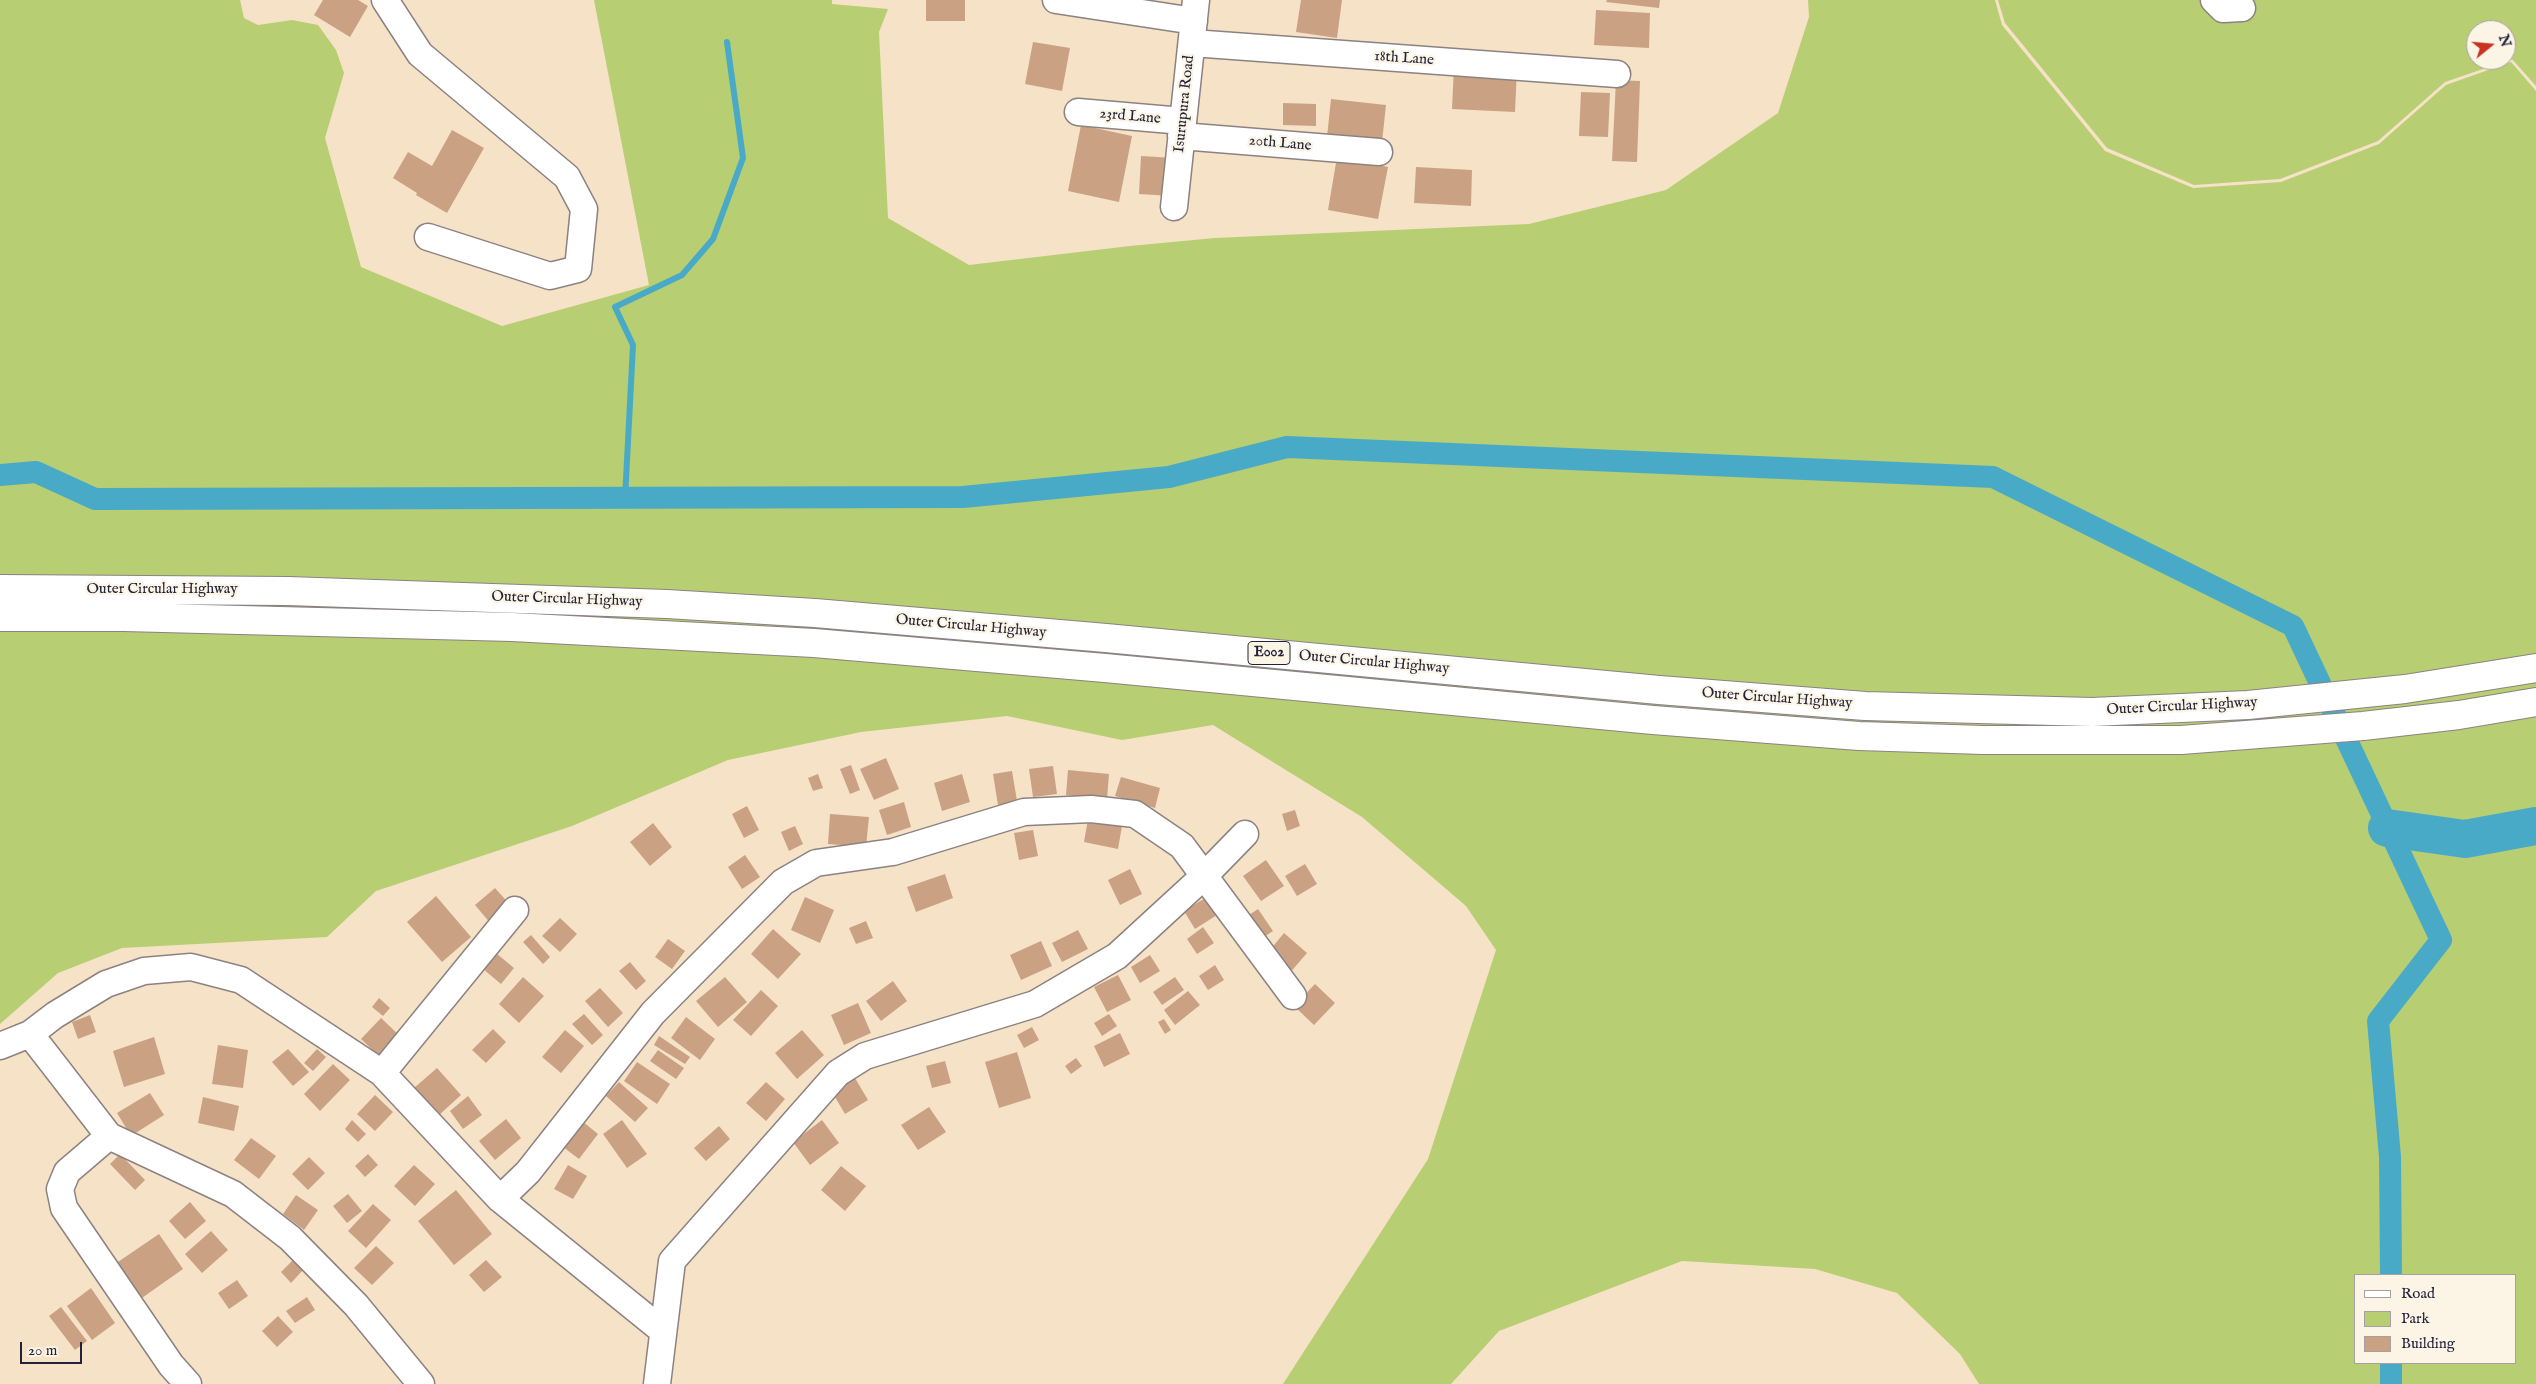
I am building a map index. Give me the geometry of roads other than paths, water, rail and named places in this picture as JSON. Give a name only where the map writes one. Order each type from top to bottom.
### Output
[{"type":"highway","name":"Outer Circular Highway","points":[[0,589],[288,591],[668,604],[844,616],[1659,690],[1875,706],[2092,712],[2248,705],[2405,689],[2536,668]]},
{"type":"highway","name":"Outer Circular Highway","points":[[0,617],[124,616],[512,627],[814,643],[1114,668],[1653,720],[1859,736],[1992,740],[2181,740],[2363,726],[2459,715],[2536,702]]},
{"type":"street","points":[[385,0],[420,54],[567,177],[584,209],[578,269],[550,276],[428,237]]},
{"type":"street","name":"18th Lane","points":[[1056,0],[1194,21],[1616,74]]},
{"type":"street","points":[[2214,0],[2223,9],[2242,8]]},
{"type":"street","name":"Isurupura Road","points":[[1174,207],[1194,21]]},
{"type":"street","name":"23rd Lane","points":[[1078,112],[1182,128]]},
{"type":"street","name":"20th Lane","points":[[1182,128],[1379,152]]},
{"type":"street","points":[[500,1199],[528,1172],[653,1012],[783,882],[816,863],[893,852],[1024,812],[1092,809],[1135,814],[1182,846],[1203,877],[1293,996]]},
{"type":"street","points":[[657,1384],[672,1261],[838,1073],[865,1056],[1035,1004],[1117,956],[1203,877],[1245,834]]},
{"type":"street","points":[[382,1073],[515,910]]},
{"type":"street","points":[[0,1046],[30,1034],[55,1015],[106,984],[144,972],[191,967],[241,980],[382,1073],[500,1199],[663,1331]]},
{"type":"street","points":[[30,1034],[109,1136],[233,1194],[290,1238],[356,1305],[421,1384]]},
{"type":"street","points":[[109,1136],[67,1172],[60,1189],[64,1208],[170,1365],[188,1384]]},
{"type":"waterway","points":[[625,499],[633,345],[615,307],[682,275],[713,239],[743,158],[727,42]]},
{"type":"waterway","points":[[0,475],[36,472],[95,499],[963,497],[1169,477],[1287,447],[1993,477],[2293,626],[2441,940],[2378,1021],[2390,1157],[2391,1274]]},
{"type":"waterway","points":[[2387,828],[2465,839],[2536,826]]},
{"type":"waterway","points":[[2391,1364],[2391,1384]]}]
